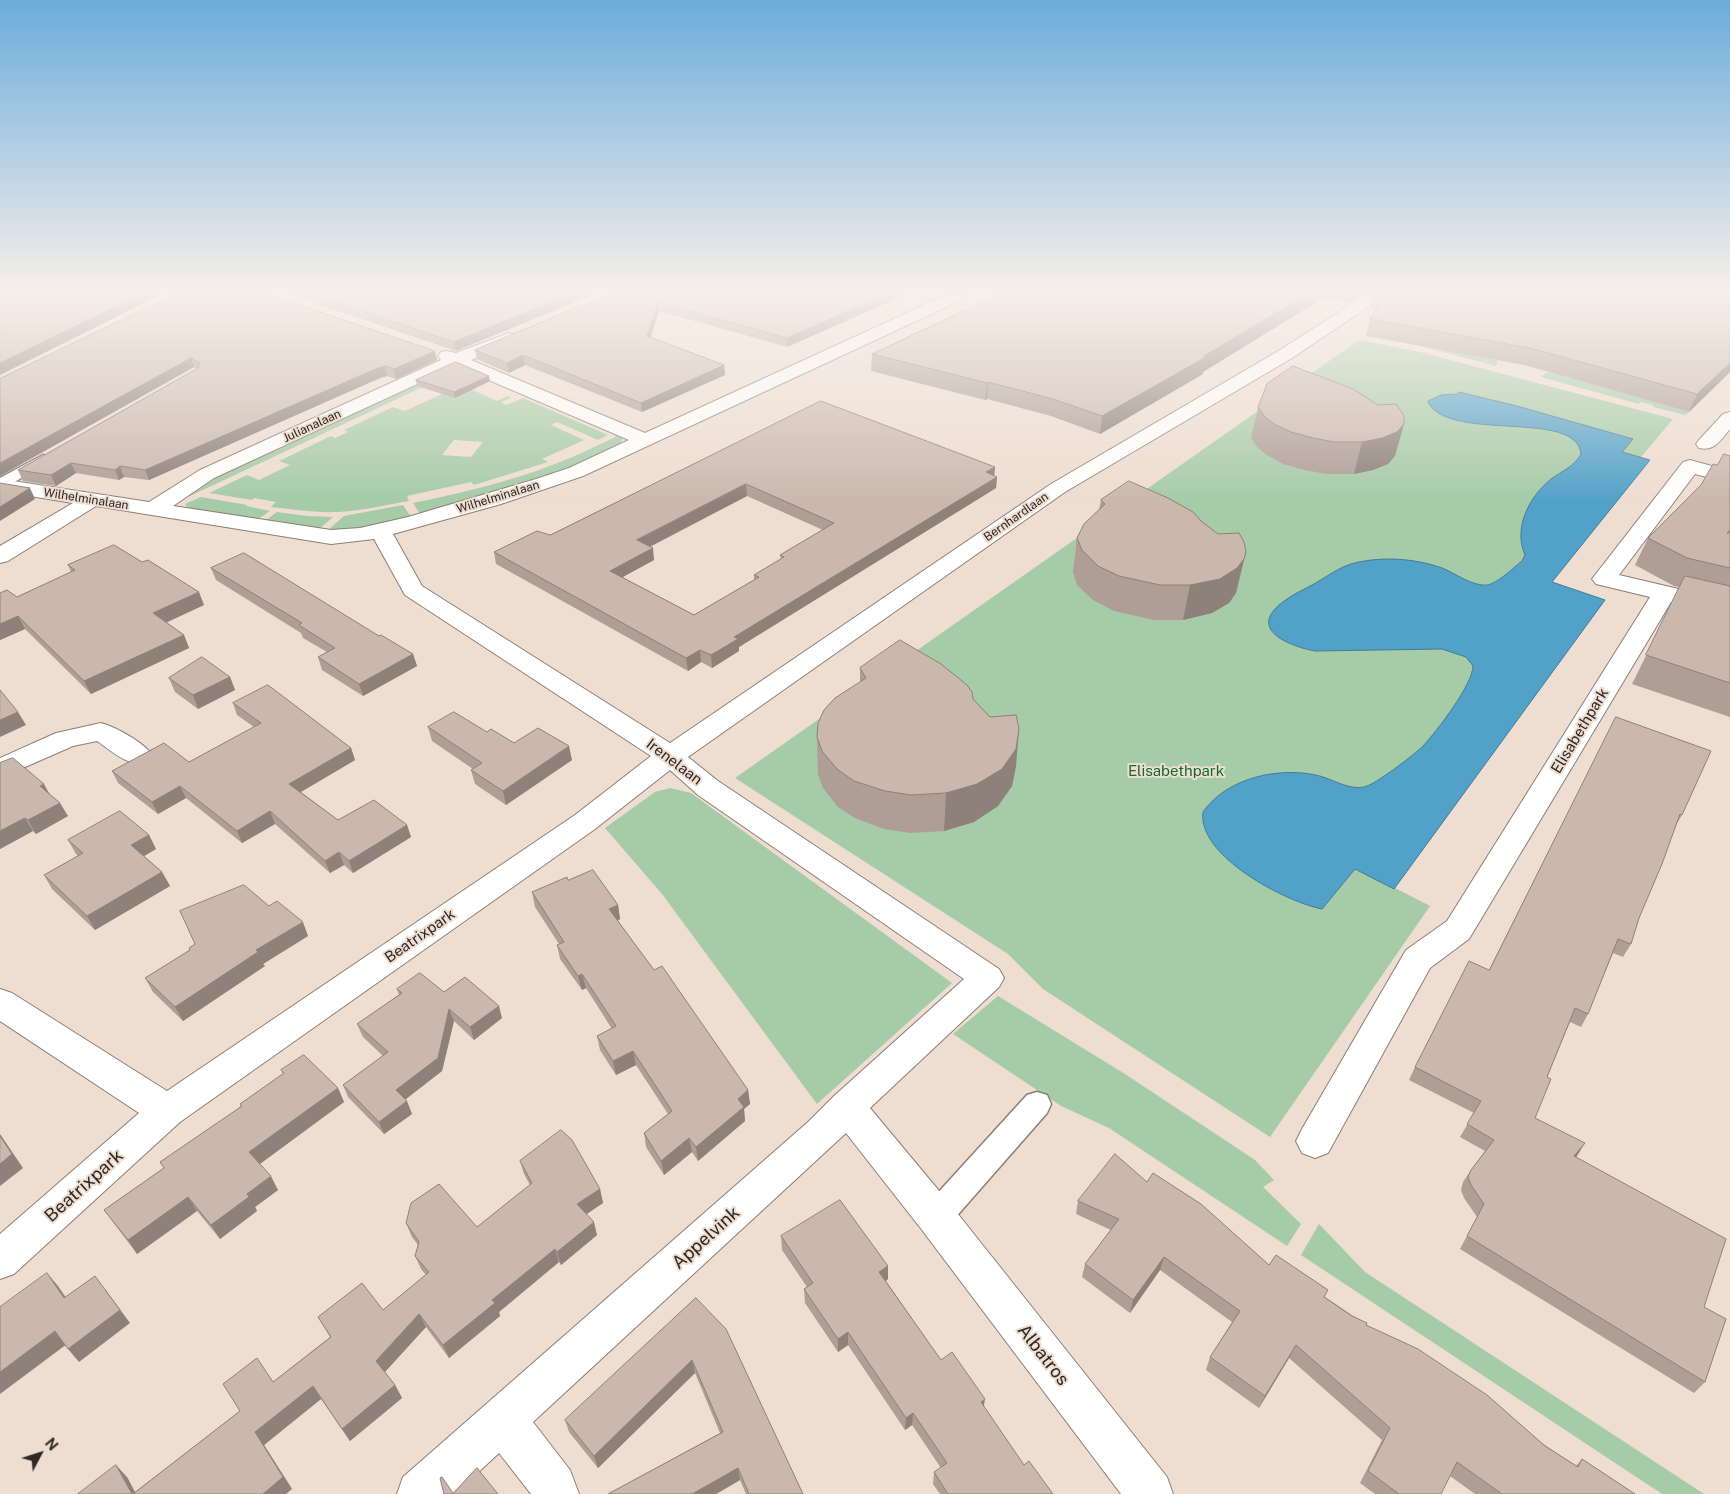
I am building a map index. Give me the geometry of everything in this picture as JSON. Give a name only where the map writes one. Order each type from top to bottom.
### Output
[{"type":"street","name":"Julianalaan","points":[[152,509],[207,474],[447,364]]},
{"type":"street","points":[[468,364],[645,440]]},
{"type":"street","name":"Wilhelminalaan","points":[[0,485],[330,537],[355,536],[381,532],[530,488],[576,472],[811,364]]},
{"type":"street","name":"Bernhardlaan","points":[[670,756],[1058,488],[1269,364]]},
{"type":"street","points":[[1706,444],[1730,418]]},
{"type":"street","points":[[1730,477],[1690,466],[1604,579],[1730,608]]},
{"type":"street","points":[[0,556],[92,500]]},
{"type":"street","name":"Irenelaan","points":[[381,532],[413,590],[670,756],[708,788],[987,978]]},
{"type":"street","name":"Elisabethpark","points":[[1315,1141],[1418,958],[1458,930],[1664,593]]},
{"type":"street","points":[[0,769],[66,739],[101,732],[138,756]]},
{"type":"street","name":"Beatrixpark","points":[[0,1260],[167,1111],[576,828],[670,756]]},
{"type":"street","name":"Appelvink","points":[[420,1494],[822,1134],[847,1107],[987,978]]},
{"type":"street","points":[[0,1003],[167,1111]]},
{"type":"street","name":"Albatros","points":[[847,1107],[936,1217],[1150,1494]]},
{"type":"street","points":[[503,1421],[554,1486],[556,1494]]},
{"type":"lane","points":[[0,485],[59,451]]},
{"type":"lane","points":[[936,1217],[1036,1104]]},
{"type":"green space","name":"Elisabethpark","points":[[1325,364],[1464,364],[1673,419],[1641,457],[1650,460],[1552,582],[1605,600],[1395,888],[1430,906],[1270,1137],[1043,989],[1008,954],[735,778]]},
{"type":"green space","points":[[448,369],[459,370],[188,497],[218,476]]},
{"type":"green space","points":[[1548,372],[1689,412],[1685,415],[1653,407],[1653,405],[1640,402],[1639,404],[1541,377]]},
{"type":"green space","points":[[462,385],[497,401],[508,396],[511,398],[501,402],[506,405],[523,398],[608,435],[598,440],[557,422],[551,425],[584,440],[542,459],[548,462],[474,485],[471,482],[407,496],[409,501],[364,509],[336,512],[304,511],[271,507],[276,502],[209,493],[247,475],[259,480],[290,465],[279,461],[331,436],[335,438],[348,432],[344,430],[393,407],[405,411]],"holes":[[[454,440],[483,442],[471,457],[442,455]]]},
{"type":"green space","points":[[619,435],[623,438],[620,444],[567,470],[420,514],[413,503],[503,482],[571,458]]},
{"type":"green space","points":[[201,497],[270,511],[258,519],[188,508],[185,504]]},
{"type":"green space","points":[[403,505],[411,517],[371,528],[328,530],[344,516]]},
{"type":"green space","points":[[277,512],[333,517],[319,529],[265,521]]},
{"type":"green space","points":[[670,788],[691,793],[952,983],[817,1104],[662,894],[605,828],[655,792]]},
{"type":"green space","points":[[998,996],[1125,1074],[1255,1160],[1274,1180],[1263,1187],[1301,1224],[1287,1246],[1109,1128],[1061,1106],[953,1034]]},
{"type":"green space","points":[[1319,1224],[1365,1272],[1704,1494],[1662,1494],[1301,1255]]},
{"type":"water","points":[[1459,392],[1517,406],[1633,439],[1622,452],[1650,460],[1552,582],[1605,600],[1394,889],[1355,869],[1322,909],[1306,905],[1267,887],[1229,860],[1214,845],[1205,829],[1203,812],[1213,800],[1226,790],[1256,777],[1272,774],[1305,773],[1358,788],[1369,785],[1404,762],[1423,746],[1445,719],[1461,695],[1473,666],[1466,657],[1442,649],[1315,651],[1298,647],[1280,638],[1273,632],[1269,626],[1269,618],[1283,601],[1341,568],[1362,561],[1396,559],[1420,562],[1442,568],[1476,584],[1488,585],[1492,583],[1522,561],[1525,555],[1522,545],[1522,524],[1525,514],[1536,495],[1551,479],[1572,465],[1581,454],[1574,440],[1559,433],[1537,428],[1462,422],[1442,415],[1429,404],[1428,401],[1441,395],[1458,394]]},
{"type":"building","points":[[31,364],[181,364],[0,463],[0,379]]},
{"type":"building","points":[[200,364],[406,364],[394,369],[385,366],[378,368],[145,470],[120,466],[115,470],[71,463],[51,475],[18,470],[198,368]]},
{"type":"building","points":[[452,364],[460,364],[489,376],[454,392],[416,380]]},
{"type":"building","points":[[544,364],[724,365],[641,403]]},
{"type":"building","points":[[911,364],[1194,364],[1102,416],[1053,399]]},
{"type":"building","points":[[1587,364],[1729,364],[1697,394]]},
{"type":"building","points":[[1293,366],[1353,389],[1378,405],[1396,404],[1404,416],[1404,424],[1397,432],[1382,438],[1362,442],[1334,442],[1291,432],[1274,424],[1265,417],[1258,407],[1267,384]]},
{"type":"building","points":[[821,401],[995,467],[986,472],[997,477],[734,637],[738,639],[711,655],[700,650],[686,658],[494,552],[537,531],[550,535]],"holes":[[[746,484],[834,523],[780,555],[784,557],[754,575],[759,577],[694,615],[610,571],[653,548],[637,540]]]},
{"type":"building","points":[[1724,454],[1730,456],[1730,530],[1727,533],[1730,533],[1730,568],[1687,558],[1648,538],[1701,485],[1713,464],[1717,465]]},
{"type":"building","points":[[1129,481],[1168,498],[1193,512],[1218,534],[1239,533],[1244,542],[1246,552],[1244,559],[1237,568],[1220,579],[1190,585],[1160,585],[1119,576],[1098,566],[1082,550],[1077,538],[1084,524],[1105,504],[1101,500]]},
{"type":"building","points":[[0,483],[30,488],[0,507]]},
{"type":"building","points":[[114,545],[142,562],[148,560],[199,592],[153,613],[184,635],[84,681],[18,616],[0,624],[0,593],[7,590],[17,597],[75,570],[68,565]]},
{"type":"building","points":[[244,553],[379,636],[381,635],[413,654],[359,684],[318,657],[335,648],[299,625],[302,623],[211,568]]},
{"type":"building","points":[[1685,576],[1730,586],[1730,683],[1646,655]]},
{"type":"building","points":[[900,640],[941,664],[967,685],[972,692],[973,699],[990,717],[1016,715],[1019,729],[1016,749],[1002,769],[977,784],[946,793],[911,795],[885,791],[854,781],[837,769],[822,751],[817,737],[818,723],[824,710],[835,698],[866,678],[860,668]]},
{"type":"building","points":[[202,657],[230,677],[193,695],[169,678]]},
{"type":"building","points":[[268,685],[351,748],[289,784],[338,820],[374,800],[407,825],[349,861],[339,852],[325,861],[270,811],[237,831],[180,786],[152,802],[112,771],[164,743],[189,762],[261,723],[233,703]]},
{"type":"building","points":[[0,690],[18,712],[0,720]]},
{"type":"building","points":[[454,712],[487,732],[491,729],[514,743],[538,728],[569,746],[503,791],[471,770],[482,763],[428,727]]},
{"type":"building","points":[[1616,717],[1711,751],[1682,815],[1680,814],[1662,864],[1639,918],[1631,944],[1618,939],[1588,1014],[1575,1008],[1547,1077],[1551,1079],[1535,1118],[1585,1143],[1574,1156],[1726,1239],[1704,1307],[1726,1319],[1705,1382],[1467,1236],[1484,1204],[1468,1177],[1471,1170],[1494,1140],[1467,1124],[1481,1101],[1415,1067],[1469,961],[1489,970]]},
{"type":"building","points":[[13,758],[44,784],[40,786],[60,803],[28,820],[25,818],[0,831],[0,763]]},
{"type":"building","points":[[120,811],[149,835],[131,845],[162,872],[87,916],[44,875],[83,853],[68,840]]},
{"type":"building","points":[[593,870],[618,905],[609,909],[654,970],[662,966],[748,1090],[738,1099],[744,1107],[696,1147],[689,1138],[661,1161],[644,1133],[672,1111],[633,1051],[613,1061],[597,1036],[616,1026],[582,974],[578,976],[557,945],[564,942],[532,892],[567,877],[568,880]]},
{"type":"building","points":[[244,885],[269,906],[277,901],[303,922],[256,950],[258,952],[175,1007],[145,978],[190,950],[189,948],[195,944],[180,911]]},
{"type":"building","points":[[420,973],[444,992],[465,977],[499,1006],[470,1027],[449,1009],[438,1058],[396,1090],[407,1101],[379,1122],[343,1085],[388,1052],[357,1024],[402,993],[397,989]]},
{"type":"building","points":[[304,1055],[338,1088],[249,1152],[271,1176],[247,1194],[249,1197],[211,1225],[188,1197],[128,1240],[104,1210],[164,1168],[160,1162],[242,1106],[240,1104],[284,1073],[281,1070]]},
{"type":"building","points":[[561,1130],[572,1140],[600,1189],[577,1204],[594,1222],[557,1252],[555,1249],[492,1300],[495,1303],[443,1345],[419,1314],[376,1361],[395,1385],[342,1429],[313,1386],[255,1432],[283,1477],[263,1494],[133,1494],[240,1411],[223,1384],[257,1358],[273,1382],[331,1337],[318,1317],[362,1283],[383,1310],[429,1272],[415,1256],[419,1242],[406,1223],[411,1203],[439,1184],[477,1227],[532,1183],[520,1161]]},
{"type":"building","points":[[0,1136],[12,1154],[0,1164]]},
{"type":"building","points":[[1115,1154],[1147,1182],[1153,1173],[1201,1204],[1269,1265],[1276,1255],[1328,1290],[1324,1297],[1352,1316],[1367,1323],[1366,1325],[1418,1349],[1487,1395],[1545,1446],[1578,1467],[1582,1459],[1635,1494],[1502,1494],[1457,1462],[1441,1494],[1399,1494],[1368,1471],[1390,1428],[1296,1345],[1265,1396],[1210,1357],[1240,1311],[1164,1257],[1133,1300],[1085,1264],[1119,1219],[1078,1201]]},
{"type":"building","points":[[840,1200],[888,1266],[879,1272],[941,1360],[952,1352],[985,1399],[981,1402],[1024,1465],[1029,1461],[1053,1494],[948,1494],[934,1472],[947,1463],[913,1413],[906,1418],[848,1332],[838,1339],[804,1289],[813,1283],[781,1236]]},
{"type":"building","points":[[47,1273],[64,1298],[95,1276],[120,1310],[68,1349],[55,1331],[0,1372],[0,1307]]},
{"type":"building","points":[[696,1298],[726,1329],[803,1494],[749,1494],[738,1468],[692,1494],[608,1494],[723,1432],[692,1360],[594,1456],[565,1420]]},
{"type":"building","points":[[116,1465],[132,1494],[78,1494]]},
{"type":"building","points":[[477,1468],[498,1494],[444,1494],[440,1478],[442,1477],[453,1493]]}]
